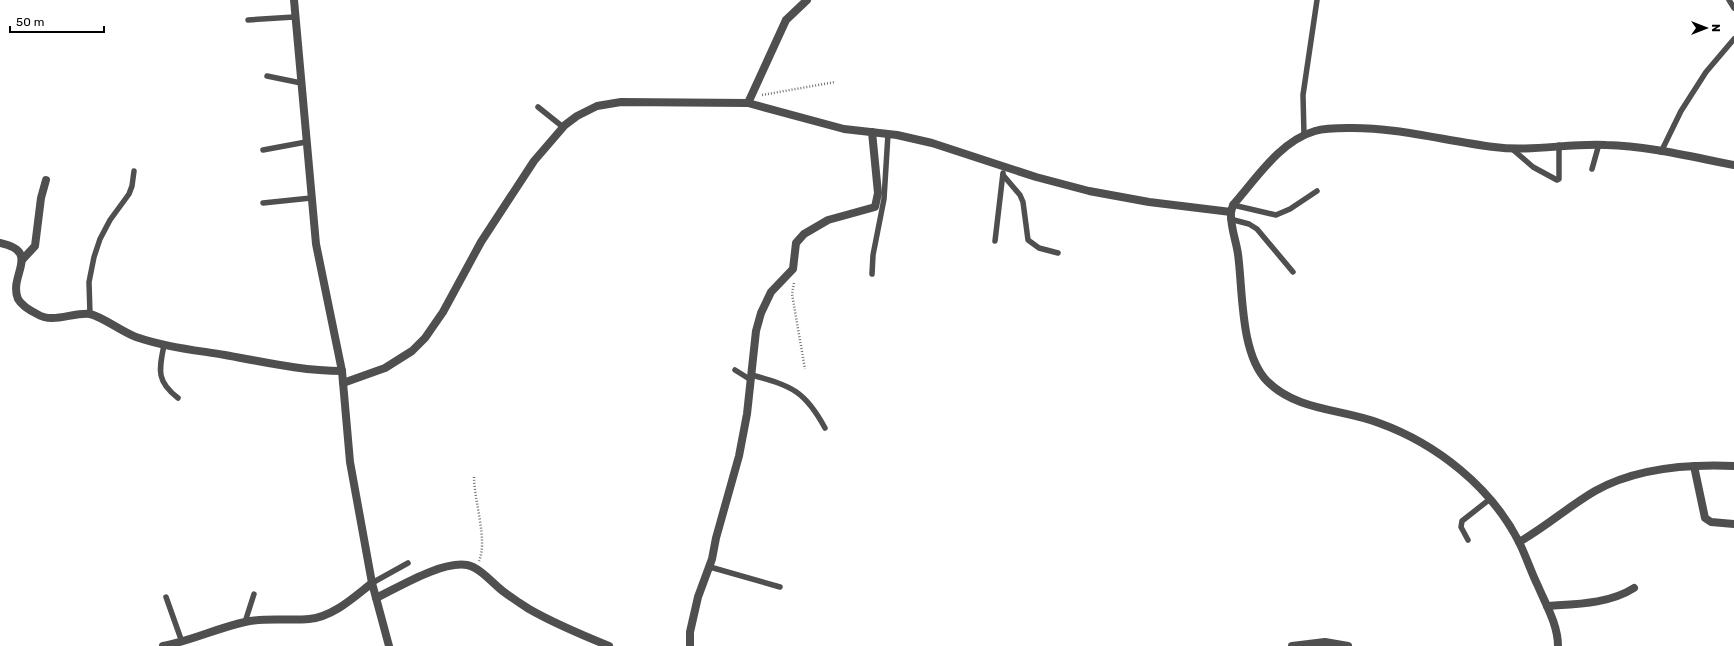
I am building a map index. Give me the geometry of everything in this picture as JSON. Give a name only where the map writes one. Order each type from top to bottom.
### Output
[{"type":"street","points":[[294,0],[294,17],[316,244],[342,371],[350,462],[372,583],[389,646]]},
{"type":"street","points":[[750,100],[786,20],[807,0]]},
{"type":"street","points":[[343,383],[385,368],[412,351],[425,338],[443,312],[481,242],[530,167],[562,127],[577,116],[597,106],[621,102],[750,100],[844,129],[888,134],[932,143],[1003,170],[1089,191],[1149,202],[1232,212]]},
{"type":"street","points":[[1558,646],[1557,632],[1519,542],[1490,498],[1444,456],[1419,440],[1379,422],[1300,403],[1282,393],[1267,381],[1258,369],[1252,355],[1247,332],[1232,212],[1264,167],[1278,154],[1304,135],[1331,128],[1368,127],[1496,147],[1600,144],[1627,146],[1734,165]]},
{"type":"street","points":[[690,646],[690,632],[698,597],[710,567],[739,456],[752,377],[756,331],[761,313],[771,292],[793,269],[796,243],[804,234],[828,220],[875,207],[878,193],[872,132]]},
{"type":"street","points":[[46,180],[41,198],[35,246],[22,260],[17,290],[18,299],[42,318],[90,314],[135,337],[164,345],[284,366],[324,371],[342,371]]},
{"type":"street","points":[[0,243],[16,248],[22,260]]},
{"type":"street","points":[[1519,542],[1537,532],[1584,498],[1625,476],[1694,466],[1734,466]]},
{"type":"street","points":[[1694,466],[1705,518],[1711,522],[1734,524]]},
{"type":"street","points":[[376,598],[445,567],[468,566],[475,569],[503,592],[530,610],[572,632],[609,646]]},
{"type":"street","points":[[167,646],[245,622],[311,619],[322,616],[341,607],[372,583]]},
{"type":"street","points":[[1547,606],[1602,600],[1622,595],[1634,588]]},
{"type":"street","points":[[1292,646],[1325,642],[1348,646]]},
{"type":"lane","points":[[1304,135],[1303,94],[1317,0]]},
{"type":"lane","points":[[1729,0],[1734,8]]},
{"type":"lane","points":[[248,20],[294,17]]},
{"type":"lane","points":[[1661,152],[1681,111],[1706,72],[1734,39]]},
{"type":"lane","points":[[267,76],[301,83]]},
{"type":"lane","points":[[538,107],[562,127]]},
{"type":"lane","points":[[872,274],[873,255],[884,198],[888,134]]},
{"type":"lane","points":[[263,150],[306,142]]},
{"type":"lane","points":[[1592,169],[1600,144]]},
{"type":"lane","points":[[1510,147],[1533,167],[1558,180],[1559,146]]},
{"type":"lane","points":[[996,241],[1003,170]]},
{"type":"lane","points":[[1003,170],[1023,202],[1028,240],[1039,248],[1058,253]]},
{"type":"lane","points":[[90,314],[89,282],[94,258],[100,239],[110,220],[132,186],[134,171]]},
{"type":"lane","points":[[1232,212],[1276,215],[1317,191]]},
{"type":"lane","points":[[263,203],[311,198]]},
{"type":"lane","points":[[1232,212],[1257,229],[1293,272]]},
{"type":"lane","points":[[164,345],[159,369],[160,375],[170,391],[178,398]]},
{"type":"lane","points":[[735,370],[752,377],[779,382],[802,395],[815,410],[825,428]]},
{"type":"lane","points":[[1468,540],[1461,527],[1462,521],[1490,498]]},
{"type":"lane","points":[[372,583],[408,562]]},
{"type":"lane","points":[[710,567],[780,587]]},
{"type":"lane","points":[[245,622],[254,594]]},
{"type":"lane","points":[[166,597],[182,642]]},
{"type":"path","points":[[750,100],[834,82]]},
{"type":"path","points":[[795,282],[792,286],[792,294],[805,369]]},
{"type":"path","points":[[474,477],[474,493],[483,546],[481,556],[475,569]]}]
